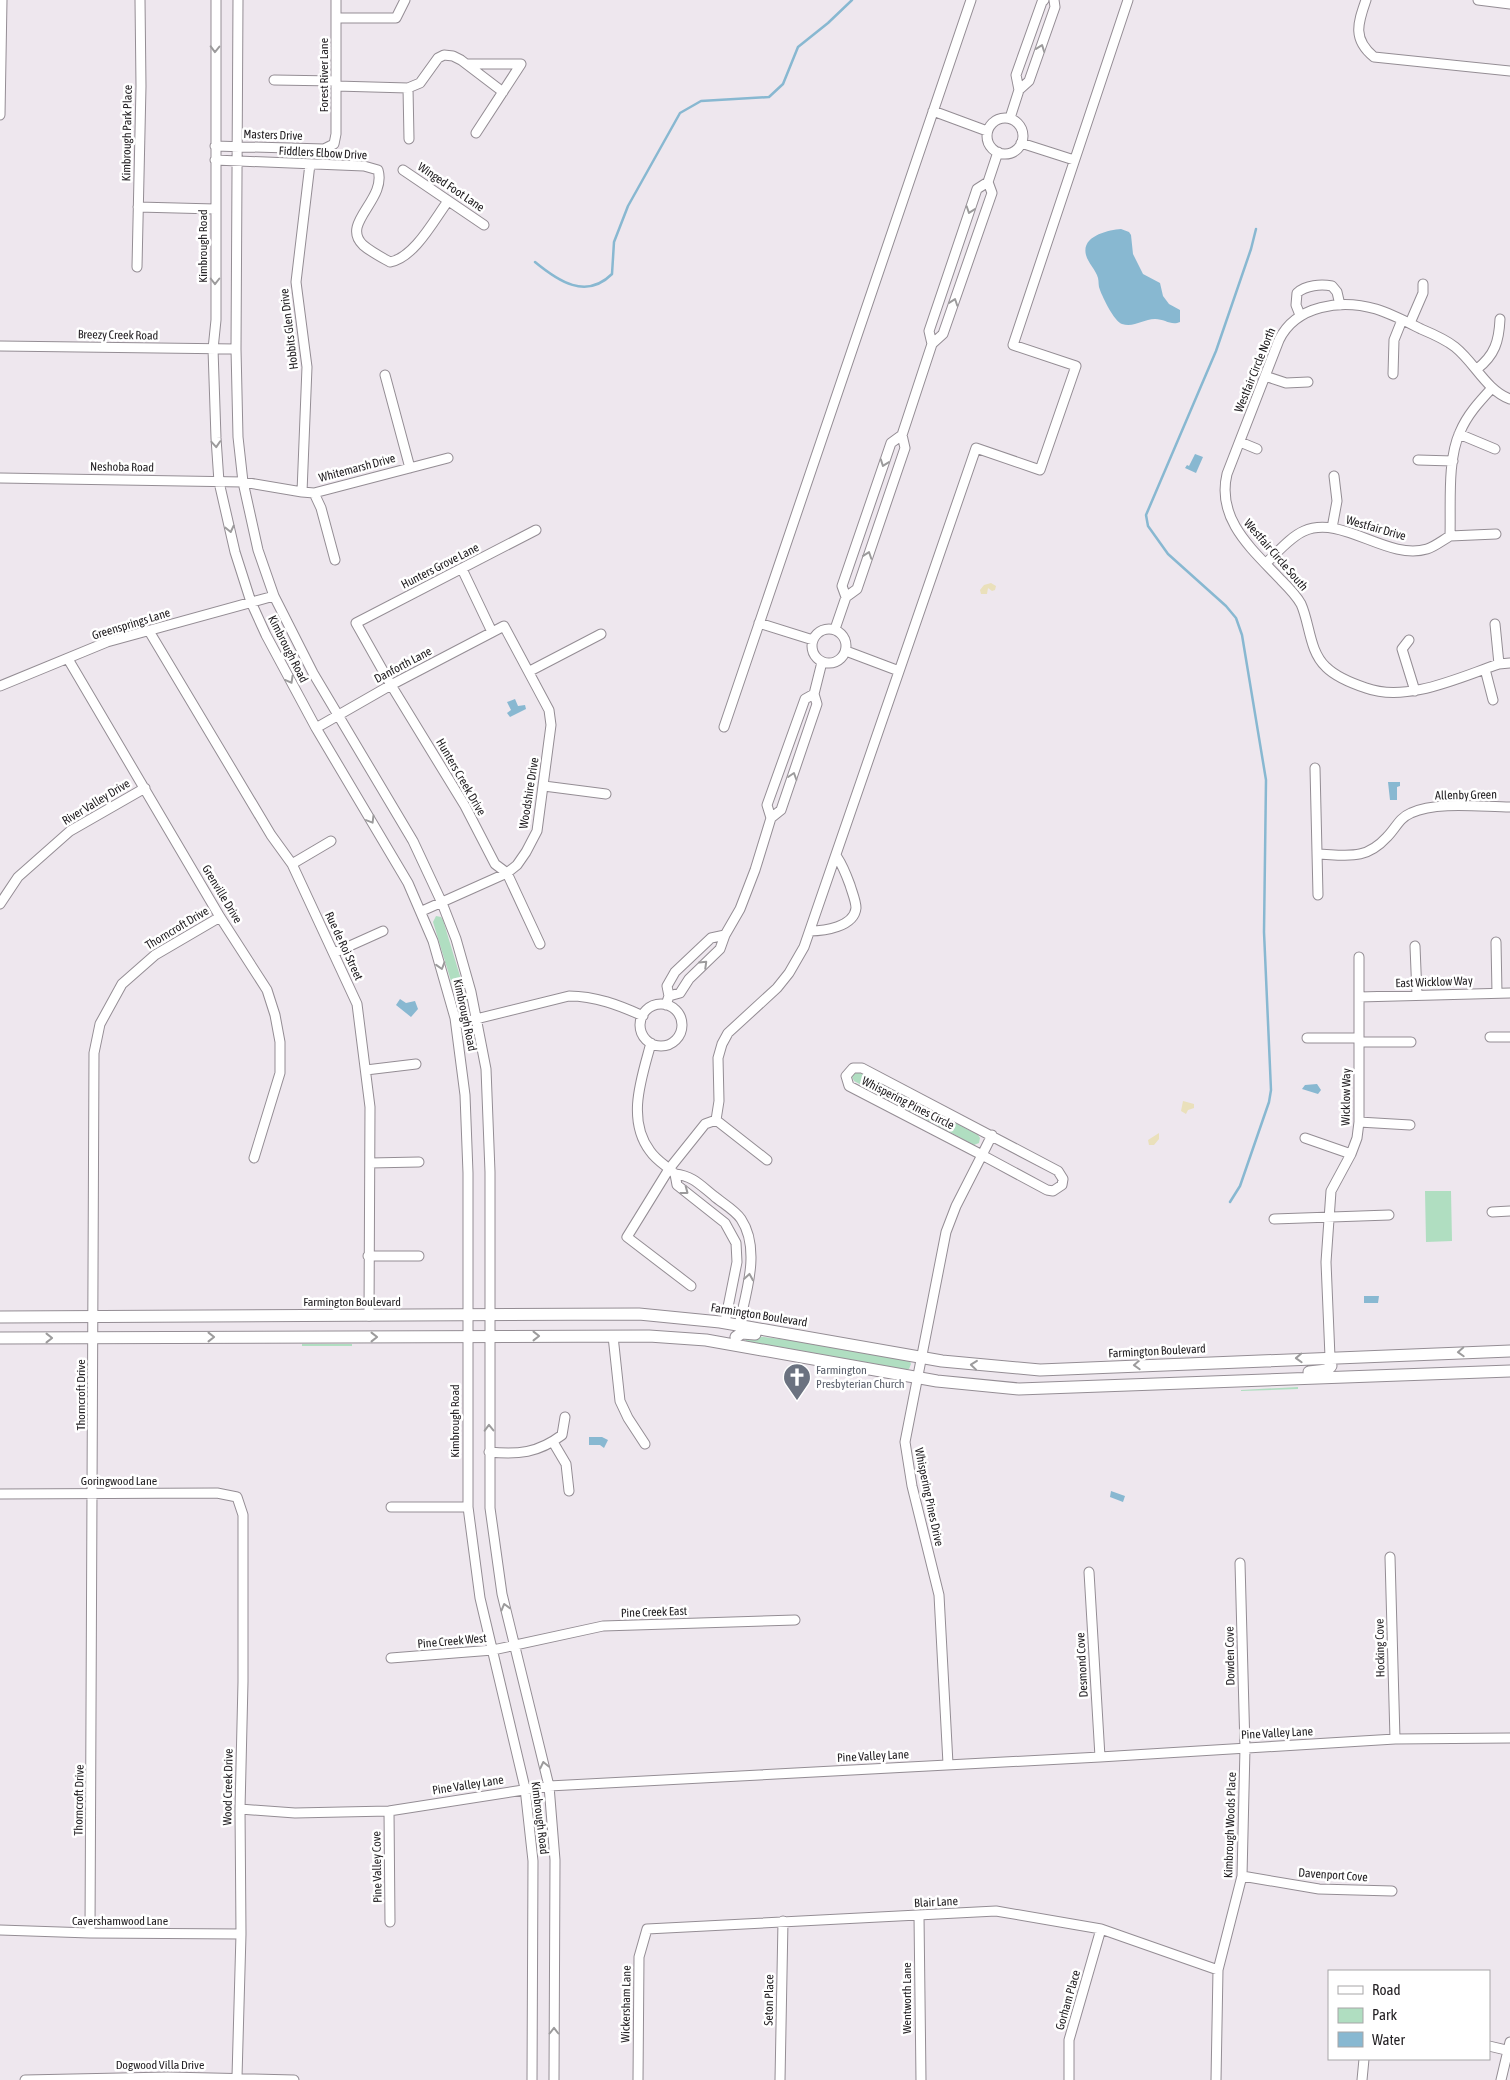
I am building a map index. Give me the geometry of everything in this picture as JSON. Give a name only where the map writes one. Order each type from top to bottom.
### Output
[{"type":"main road","name":"Farmington Boulevard","points":[[0,1317],[639,1314],[725,1322],[971,1365],[1040,1370],[1331,1362],[1510,1351]]},
{"type":"main road","points":[[735,1341],[739,1325]]},
{"type":"main road","points":[[735,1341],[747,1333],[792,1339],[827,1340]]},
{"type":"main road","points":[[0,1338],[489,1336],[676,1338],[735,1341],[917,1378],[995,1388],[1019,1389],[1510,1371]]},
{"type":"main road","points":[[1331,1362],[1331,1378]]},
{"type":"main road","points":[[1236,1382],[1286,1374],[1318,1372],[1331,1362]]},
{"type":"main road","points":[[1456,1374],[1493,1364],[1510,1364]]},
{"type":"street","points":[[0,115],[2,0]]},
{"type":"street","name":"Kimbrough Park Place","points":[[136,266],[140,0]]},
{"type":"street","name":"Kimbrough Road","points":[[216,0],[216,320],[213,349],[216,438],[220,482],[235,552],[252,602],[266,635],[316,728],[408,883],[422,911],[433,941],[456,1024],[465,1095],[468,1173],[468,1507],[480,1598],[525,1788],[534,1861],[532,2080]]},
{"type":"street","name":"Kimbrough Road","points":[[238,0],[236,349],[238,437],[243,482],[258,550],[274,596],[312,673],[413,841],[442,903],[456,939],[478,1020],[486,1069],[488,1100],[490,1508],[502,1594],[548,1786],[556,1860],[554,2080]]},
{"type":"street","name":"Forest River Lane","points":[[330,148],[334,144],[336,134],[336,0]]},
{"type":"street","points":[[336,18],[396,18],[405,0]]},
{"type":"street","points":[[724,727],[970,0]]},
{"type":"street","points":[[1010,118],[1019,90],[1016,75],[1044,0]]},
{"type":"street","points":[[1019,90],[1029,81],[1055,7],[1054,0]]},
{"type":"street","points":[[716,1120],[719,1101],[718,1058],[722,1044],[728,1033],[776,988],[789,973],[804,947],[837,857],[976,448],[1040,470],[1076,366],[1014,345],[1128,0]]},
{"type":"street","points":[[1366,0],[1358,22],[1359,37],[1363,48],[1374,57],[1510,71]]},
{"type":"street","points":[[1478,0],[1510,4]]},
{"type":"street","points":[[274,80],[408,88],[420,83],[438,58],[444,55],[453,56],[467,64],[503,92]]},
{"type":"street","points":[[467,64],[521,64],[476,133]]},
{"type":"street","points":[[408,88],[409,139]]},
{"type":"street","points":[[933,111],[987,131]]},
{"type":"street","points":[[1010,118],[1020,126],[1022,131],[1021,143],[1013,152],[1007,154],[998,152],[988,143],[987,131],[993,122],[998,119],[1010,118]]},
{"type":"street","points":[[1021,143],[1074,160]]},
{"type":"street","name":"Masters Drive","points":[[215,146],[330,148]]},
{"type":"street","points":[[835,629],[846,597],[857,589],[905,448],[902,435],[932,344],[943,334],[992,194],[988,182],[998,152]]},
{"type":"street","name":"Fiddlers Elbow Drive","points":[[215,160],[364,166],[378,170],[381,180],[378,192],[357,224],[356,235],[363,245],[390,262],[397,261],[410,252],[448,201]]},
{"type":"street","name":"Hobbits Glen Drive","points":[[302,492],[307,367],[296,282],[310,164]]},
{"type":"street","name":"Winged Foot Lane","points":[[403,170],[484,225]]},
{"type":"street","points":[[932,344],[929,331],[970,208],[977,189],[988,182]]},
{"type":"street","points":[[138,208],[215,209]]},
{"type":"street","points":[[1393,374],[1394,340],[1423,293],[1424,284]]},
{"type":"street","points":[[1300,316],[1296,299],[1301,290],[1307,288],[1320,285],[1332,286],[1337,292],[1340,305]]},
{"type":"street","name":"Westfair Circle North","points":[[1240,442],[1283,332],[1291,321],[1316,309],[1340,305],[1368,307],[1406,321],[1448,342],[1477,369],[1492,388],[1510,399]]},
{"type":"street","points":[[1477,369],[1494,352],[1499,335],[1500,319]]},
{"type":"street","name":"Breezy Creek Road","points":[[0,346],[236,349]]},
{"type":"street","points":[[385,375],[410,468]]},
{"type":"street","points":[[1265,376],[1286,383],[1308,382]]},
{"type":"street","points":[[1492,388],[1474,408],[1459,434],[1453,461],[1450,536],[1496,534]]},
{"type":"street","points":[[1459,434],[1495,449]]},
{"type":"street","points":[[846,597],[842,586],[878,480],[891,443],[902,435]]},
{"type":"street","points":[[1240,442],[1257,449]]},
{"type":"street","name":"Westfair Circle South","points":[[1240,442],[1226,481],[1227,509],[1236,529],[1301,604],[1316,653],[1327,668],[1367,689],[1397,693],[1415,691],[1499,664],[1510,663]]},
{"type":"street","name":"Whitemarsh Drive","points":[[243,482],[314,493],[448,458]]},
{"type":"street","points":[[1418,460],[1453,461]]},
{"type":"street","points":[[1332,528],[1337,501],[1334,476]]},
{"type":"street","name":"Neshoba Road","points":[[0,478],[243,482]]},
{"type":"street","points":[[314,493],[321,508],[335,560]]},
{"type":"street","name":"Westfair Drive","points":[[1266,563],[1299,533],[1314,527],[1332,528],[1375,543],[1409,551],[1427,549],[1450,536]]},
{"type":"street","name":"Hunters Grove Lane","points":[[356,623],[462,570],[536,530]]},
{"type":"street","points":[[462,570],[492,632]]},
{"type":"street","name":"Greensprings Lane","points":[[0,686],[107,642],[274,596]]},
{"type":"street","name":"Hunters Creek Drive","points":[[356,623],[391,685],[465,806],[495,864],[507,873],[540,944]]},
{"type":"street","points":[[759,623],[813,640]]},
{"type":"street","points":[[1495,624],[1499,664]]},
{"type":"street","name":"Danforth Lane","points":[[316,728],[391,685],[504,626]]},
{"type":"street","name":"Woodshire Drive","points":[[422,911],[507,873],[518,865],[537,831],[551,725],[549,710],[530,671],[504,626]]},
{"type":"street","points":[[835,629],[846,640],[846,652],[839,660],[828,663],[822,662],[814,654],[812,649],[813,640],[822,630],[835,629]]},
{"type":"street","name":"Rue de Roi Street","points":[[149,631],[271,834],[292,864],[357,1004],[370,1107],[369,1316]]},
{"type":"street","points":[[530,671],[601,634]]},
{"type":"street","points":[[1409,640],[1402,649],[1415,691]]},
{"type":"street","points":[[846,652],[899,670]]},
{"type":"street","name":"Grenville Drive","points":[[68,659],[220,917],[267,990],[275,1015],[280,1042],[280,1074],[254,1158]]},
{"type":"street","points":[[725,935],[711,938],[680,968],[667,986],[668,1001],[681,1020],[680,1034],[670,1044],[657,1046],[651,1043],[642,1034],[640,1027],[643,1016],[653,1006],[668,1001],[680,992],[690,978],[720,949],[725,935],[747,893],[771,818],[781,810],[817,704],[814,694],[822,662]]},
{"type":"street","points":[[1485,669],[1493,700]]},
{"type":"street","points":[[771,818],[767,805],[805,699],[814,694]]},
{"type":"street","points":[[1315,768],[1318,895]]},
{"type":"street","points":[[544,786],[606,794]]},
{"type":"street","name":"River Valley Drive","points":[[0,904],[18,877],[70,831],[145,788]]},
{"type":"street","name":"Allenby Green","points":[[1317,854],[1356,855],[1369,852],[1389,836],[1401,819],[1423,809],[1439,807],[1510,807]]},
{"type":"street","points":[[292,864],[331,841]]},
{"type":"street","points":[[810,931],[823,931],[834,927],[847,922],[854,915],[856,907],[854,898],[844,866],[837,857]]},
{"type":"street","name":"Thorncroft Drive","points":[[90,1933],[94,1052],[100,1024],[122,984],[155,954],[220,917]]},
{"type":"street","points":[[334,953],[383,931]]},
{"type":"street","points":[[1496,942],[1497,993]]},
{"type":"street","points":[[1415,946],[1417,995]]},
{"type":"street","name":"Wicklow Way","points":[[1331,1362],[1326,1262],[1331,1191],[1351,1154],[1360,1122],[1359,956]]},
{"type":"street","points":[[680,968],[690,978]]},
{"type":"street","name":"East Wicklow Way","points":[[1358,997],[1510,993]]},
{"type":"street","points":[[456,1024],[562,998],[579,996],[612,1004],[643,1016]]},
{"type":"street","points":[[1490,1037],[1510,1037]]},
{"type":"street","points":[[1307,1038],[1411,1042]]},
{"type":"street","points":[[651,1043],[637,1098],[638,1120],[649,1150],[672,1171],[686,1175],[740,1218],[749,1242],[750,1268],[739,1325]]},
{"type":"street","points":[[366,1070],[416,1064]]},
{"type":"street","name":"Whispering Pines Circle","points":[[853,1068],[862,1068],[992,1136],[1058,1171],[1063,1179],[1062,1185],[1053,1191],[1047,1190],[982,1155],[849,1086],[846,1080],[847,1072],[853,1068]]},
{"type":"street","points":[[716,1120],[766,1160]]},
{"type":"street","points":[[691,1286],[627,1237],[705,1124],[716,1120]]},
{"type":"street","points":[[1360,1122],[1410,1125]]},
{"type":"street","points":[[982,1155],[992,1136]]},
{"type":"street","points":[[1305,1138],[1351,1154]]},
{"type":"street","name":"Whispering Pines Drive","points":[[948,1764],[939,1595],[912,1486],[905,1442],[946,1232],[956,1206],[982,1155]]},
{"type":"street","points":[[370,1163],[420,1162]]},
{"type":"street","points":[[672,1171],[677,1185],[725,1223],[736,1242],[738,1252],[725,1322]]},
{"type":"street","points":[[1492,1212],[1510,1211]]},
{"type":"street","points":[[1274,1219],[1389,1215]]},
{"type":"street","points":[[368,1256],[419,1256]]},
{"type":"street","points":[[613,1336],[620,1401],[628,1418],[645,1444]]},
{"type":"street","points":[[490,1452],[507,1454],[530,1452],[548,1446],[562,1435],[565,1417]]},
{"type":"street","points":[[553,1442],[566,1464],[569,1491]]},
{"type":"street","name":"Goringwood Lane","points":[[0,1494],[216,1493],[237,1497]]},
{"type":"street","name":"Wood Creek Drive","points":[[237,1497],[243,1515],[243,1673],[240,1809],[241,1934],[237,2077]]},
{"type":"street","points":[[391,1507],[468,1507]]},
{"type":"street","name":"Hocking Cove","points":[[1390,1557],[1395,1739]]},
{"type":"street","name":"Dowden Cove","points":[[1240,1563],[1245,1748]]},
{"type":"street","name":"Desmond Cove","points":[[1089,1572],[1100,1757]]},
{"type":"street","name":"Pine Creek East","points":[[516,1646],[603,1626],[795,1620]]},
{"type":"street","name":"Pine Creek West","points":[[391,1658],[492,1650],[516,1646]]},
{"type":"street","name":"Pine Valley Lane","points":[[240,1809],[295,1813],[389,1811],[525,1788],[548,1786],[1100,1757],[1395,1739],[1510,1738]]},
{"type":"street","name":"Kimbrough Woods Place","points":[[1216,2080],[1218,1970],[1242,1876],[1245,1748]]},
{"type":"street","name":"Pine Valley Cove","points":[[389,1811],[390,1922]]},
{"type":"street","name":"Davenport Cove","points":[[1242,1876],[1319,1889],[1392,1891]]},
{"type":"street","name":"Blair Lane","points":[[647,1929],[996,1911],[1101,1929],[1218,1970]]},
{"type":"street","name":"Wentworth Lane","points":[[919,1916],[920,2080]]},
{"type":"street","name":"Seton Place","points":[[780,2080],[783,1921]]},
{"type":"street","name":"Wickersham Lane","points":[[638,2080],[639,1957],[647,1929]]},
{"type":"street","name":"Gorham Place","points":[[1069,2080],[1069,2040],[1101,1929]]},
{"type":"street","name":"Cavershamwood Lane","points":[[0,1930],[90,1933],[241,1934]]},
{"type":"street","points":[[1490,2046],[1509,2048],[1501,2080]]},
{"type":"street","points":[[1362,2080],[1364,2060]]},
{"type":"street","name":"Dogwood Villa Drive","points":[[25,2080],[237,2077],[294,2080]]},
{"type":"green space","points":[[436,916],[441,917],[443,920],[467,999],[467,1005],[464,1007],[458,1004],[433,922]]},
{"type":"green space","points":[[854,1072],[860,1072],[978,1135],[980,1138],[979,1143],[974,1145],[854,1081],[852,1077]]},
{"type":"green space","points":[[1425,1191],[1451,1191],[1452,1241],[1426,1242]]},
{"type":"green space","points":[[748,1335],[828,1345],[910,1361],[911,1364],[909,1369],[904,1369],[746,1341],[745,1337]]},
{"type":"green space","points":[[302,1344],[352,1344],[352,1346],[302,1346]]},
{"type":"green space","points":[[1298,1387],[1298,1389],[1241,1391],[1241,1390]]},
{"type":"sand","points":[[991,583],[996,586],[995,590],[992,591],[988,588],[987,594],[981,594],[980,590],[984,585]]},
{"type":"sand","points":[[1183,1101],[1194,1104],[1194,1108],[1188,1110],[1186,1114],[1181,1111]]},
{"type":"sand","points":[[1159,1133],[1159,1139],[1154,1145],[1149,1145],[1148,1140]]},
{"type":"water","points":[[1121,229],[1129,232],[1131,235],[1133,254],[1143,274],[1160,283],[1163,296],[1169,304],[1180,310],[1180,322],[1174,323],[1155,319],[1126,325],[1119,322],[1112,314],[1099,288],[1097,275],[1087,258],[1086,248],[1091,239],[1097,235]]},
{"type":"water","points":[[1195,454],[1203,457],[1196,473],[1185,468],[1187,465],[1189,466]]},
{"type":"water","points":[[515,699],[518,706],[525,705],[526,709],[510,717],[507,713],[511,710],[507,702]]},
{"type":"water","points":[[1388,782],[1400,782],[1400,786],[1397,787],[1397,800],[1390,800]]},
{"type":"water","points":[[400,999],[406,1003],[415,1001],[418,1009],[411,1017],[396,1005]]},
{"type":"water","points":[[1317,1084],[1321,1090],[1318,1094],[1302,1089],[1305,1085]]},
{"type":"water","points":[[1364,1296],[1379,1296],[1378,1303],[1364,1303]]},
{"type":"water","points":[[589,1437],[602,1437],[608,1440],[604,1448],[600,1445],[589,1445]]},
{"type":"water","points":[[1111,1491],[1125,1496],[1123,1502],[1110,1497]]},
{"type":"waterway","points":[[535,262],[553,276],[572,285],[582,287],[602,282],[612,274],[614,242],[628,206],[680,113],[701,101],[769,97],[783,84],[798,47],[828,23],[852,0]]},
{"type":"waterway","points":[[1230,1202],[1240,1186],[1269,1102],[1271,1090],[1264,932],[1266,780],[1242,635],[1236,618],[1226,606],[1168,554],[1148,526],[1146,515],[1216,351],[1256,229]]},
{"type":"place","name":"Farmington Presbyterian Church","points":[[797,1401]]}]
